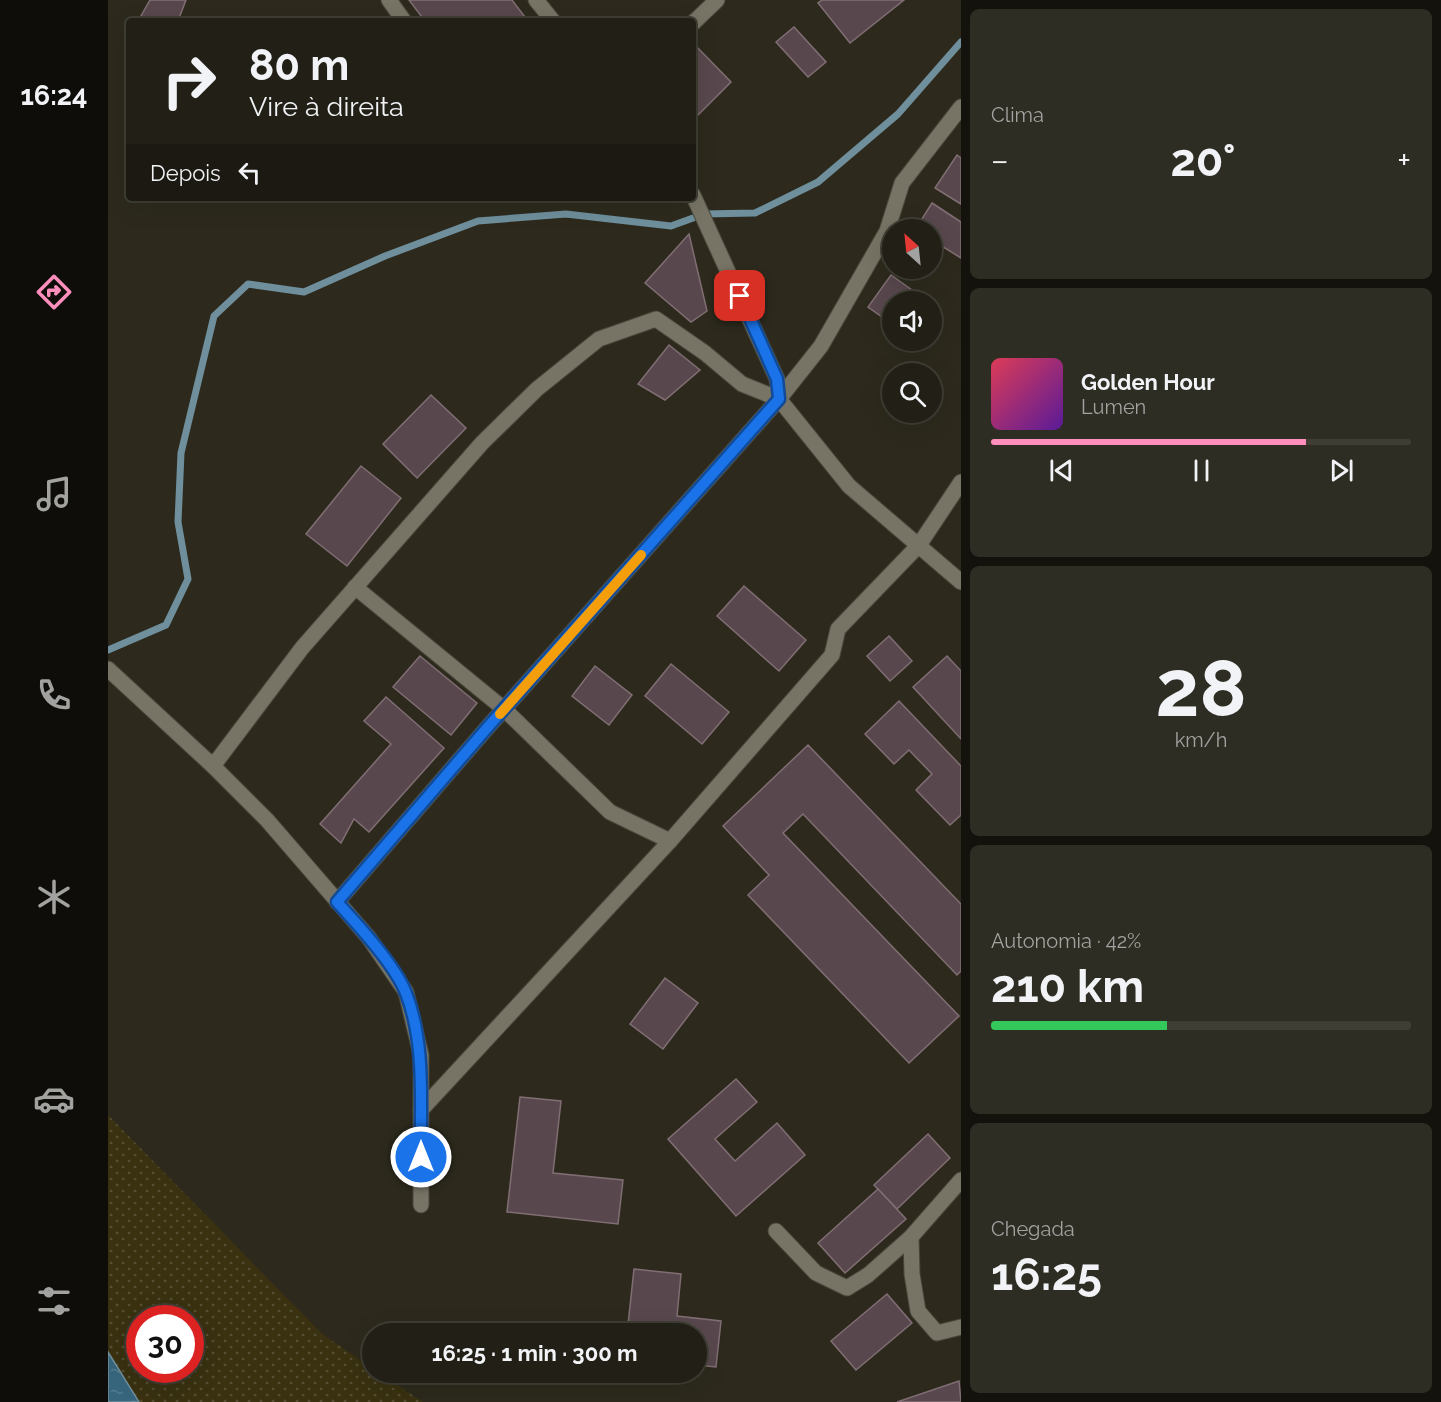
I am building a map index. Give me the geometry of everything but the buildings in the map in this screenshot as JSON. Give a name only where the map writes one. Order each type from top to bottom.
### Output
[{"type":"street","points":[[389,0],[402,18]]},
{"type":"street","points":[[536,0],[551,18]]},
{"type":"street","points":[[696,20],[717,0]]},
{"type":"street","points":[[337,902],[504,709],[779,399],[821,345],[888,231],[902,183],[961,107]]},
{"type":"street","points":[[696,201],[777,379],[779,399]]},
{"type":"street","points":[[213,766],[302,648],[482,443],[537,389],[599,339],[656,319],[705,353],[742,384],[779,399],[849,486],[961,582]]},
{"type":"street","points":[[421,1110],[670,841],[831,655],[838,629],[919,545],[961,482]]},
{"type":"street","points":[[355,587],[504,709],[610,812],[670,841]]},
{"type":"street","points":[[108,669],[213,766],[267,820],[369,938],[406,993],[421,1054],[421,1205]]},
{"type":"street","points":[[776,1231],[816,1273],[847,1288],[868,1275],[911,1237],[961,1180]]},
{"type":"street","points":[[911,1237],[912,1274],[918,1311],[937,1333],[961,1327]]},
{"type":"sand","points":[[108,1115],[322,1334],[362,1361],[362,1383],[394,1383],[423,1402],[139,1402],[127,1383],[204,1383],[204,1305],[126,1305],[126,1381],[108,1352]]},
{"type":"water","points":[[108,1352],[139,1402],[108,1402]]},
{"type":"waterway","points":[[108,650],[166,625],[188,579],[178,522],[181,453],[214,316],[248,284],[304,292],[385,256],[478,221],[566,214],[671,226],[704,214],[755,213],[818,182],[898,114],[961,42]]},
{"type":"slow traffic","points":[[500,714],[641,555]]},
{"type":"route","points":[[421,1157],[421,1054],[406,993],[369,938],[337,902],[487,728],[779,399],[777,379],[740,296]]}]
